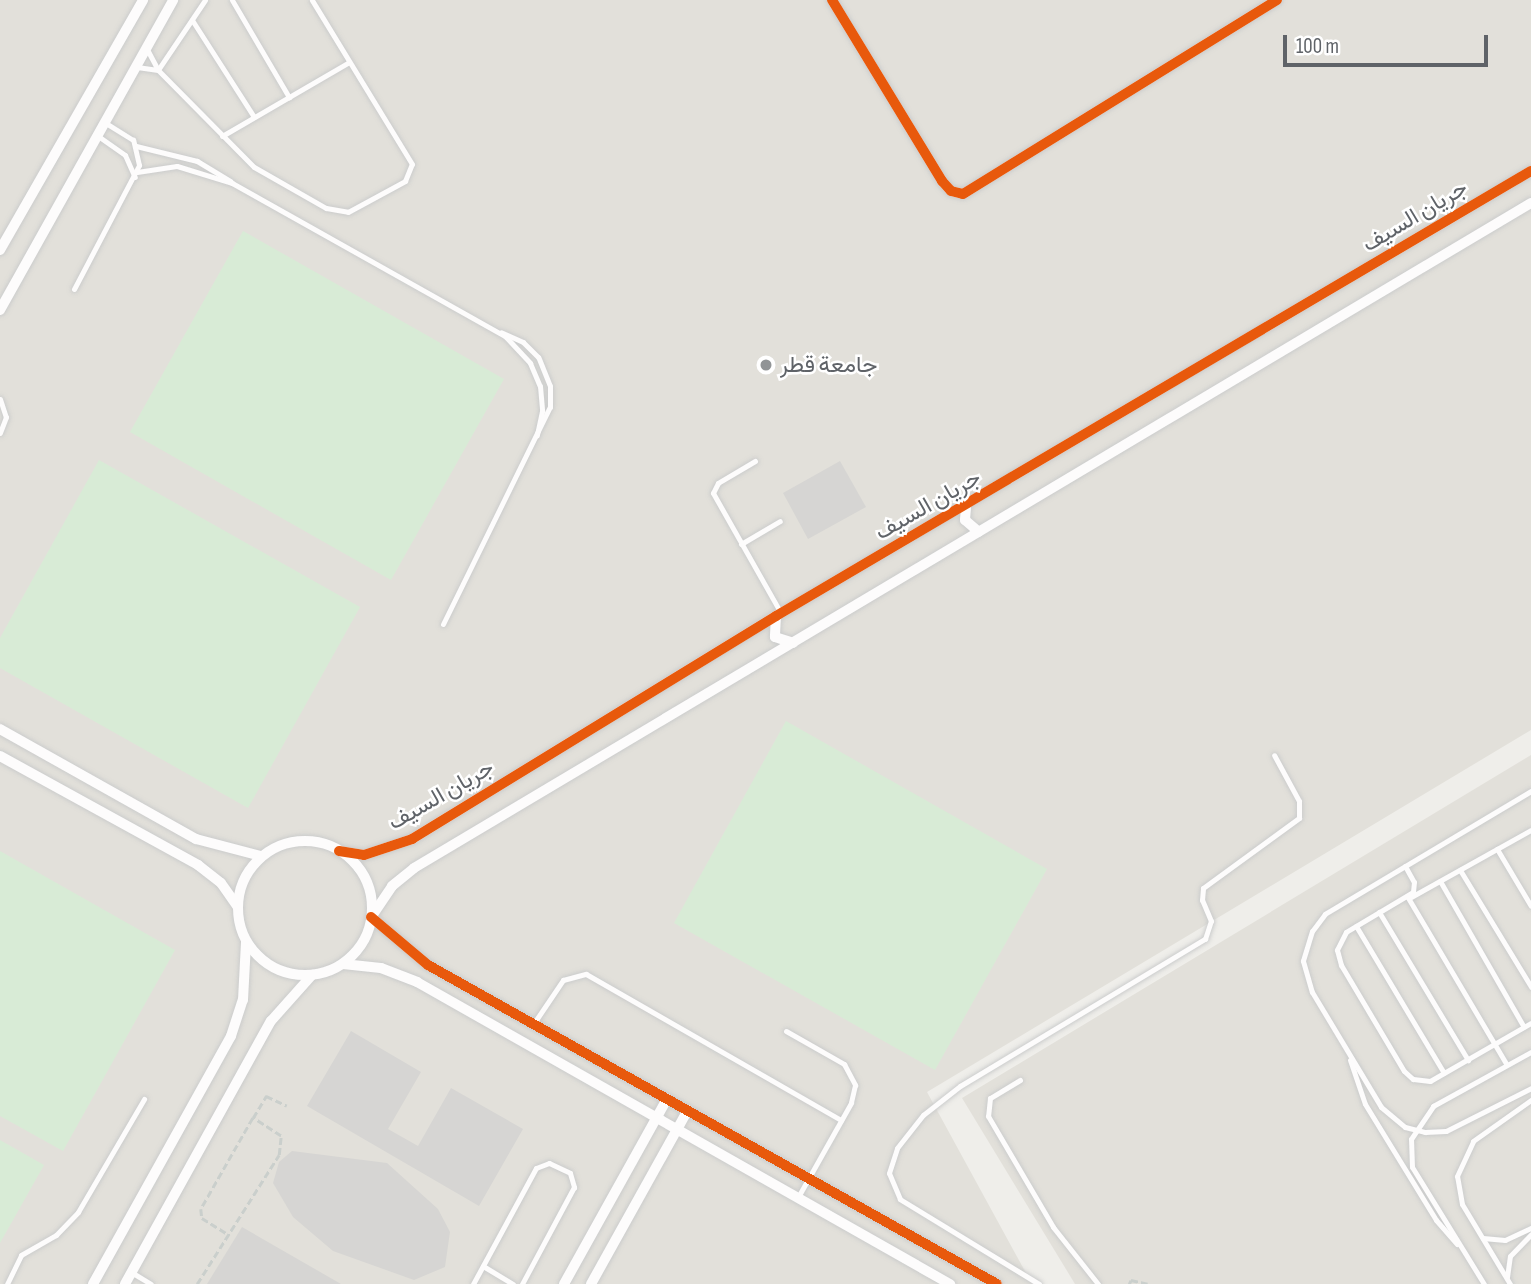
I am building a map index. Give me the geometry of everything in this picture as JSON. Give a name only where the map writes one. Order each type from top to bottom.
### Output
[{"type":"street","points":[[0,250],[144,0]]},
{"type":"street","points":[[0,310],[173,0]]},
{"type":"street","points":[[832,0],[942,181],[951,191],[963,194],[1277,0]]},
{"type":"street","name":"جريان السيف","points":[[339,852],[364,855],[412,839],[779,615],[966,508],[1531,171]]},
{"type":"street","name":"جريان السيف","points":[[372,915],[392,886],[414,867],[1531,202]]},
{"type":"street","points":[[966,508],[965,520],[979,532]]},
{"type":"street","points":[[779,615],[775,637],[793,643]]},
{"type":"street","points":[[0,729],[196,839],[261,856]]},
{"type":"street","points":[[0,756],[207,871],[237,906],[247,942],[243,1000],[231,1036],[93,1284]]},
{"type":"street","points":[[237,906],[242,884],[261,856],[281,845],[304,841],[339,852],[362,873],[372,915],[365,939],[343,964],[312,975],[279,971],[261,959],[247,942]]},
{"type":"street","points":[[372,915],[412,955],[997,1284]]},
{"type":"street","points":[[343,964],[400,974],[950,1284]]},
{"type":"street","points":[[125,1284],[271,1021],[312,975]]},
{"type":"street","points":[[522,1045],[534,1024]]},
{"type":"street","points":[[564,1284],[667,1099]]},
{"type":"street","points":[[591,1284],[688,1110]]},
{"type":"lane","points":[[158,70],[205,0]]},
{"type":"lane","points":[[232,0],[289,97]]},
{"type":"lane","points":[[146,47],[158,70],[254,167],[326,208],[348,212],[405,181],[412,169],[312,0]]},
{"type":"lane","points":[[192,20],[254,117]]},
{"type":"lane","points":[[222,136],[349,62]]},
{"type":"lane","points":[[136,66],[158,70]]},
{"type":"lane","points":[[106,123],[136,146],[197,161],[515,344],[536,374],[542,399],[537,435]]},
{"type":"lane","points":[[98,136],[125,155],[136,175]]},
{"type":"lane","points":[[74,289],[136,175],[136,146]]},
{"type":"lane","points":[[136,175],[177,166],[232,183]]},
{"type":"lane","points":[[443,624],[550,407],[548,376],[531,349],[514,336],[494,330]]},
{"type":"lane","points":[[0,399],[6,417],[0,433]]},
{"type":"lane","points":[[755,461],[714,489],[714,498],[779,615]]},
{"type":"lane","points":[[741,544],[780,520]]},
{"type":"lane","points":[[1040,1284],[900,1199],[888,1173],[894,1155],[923,1115],[960,1086],[1205,939],[1211,921],[1202,900],[1203,888],[1299,818],[1299,801],[1274,755]]},
{"type":"lane","points":[[1531,791],[1325,915],[1307,940],[1303,961],[1307,982],[1387,1115],[1415,1130],[1436,1132],[1455,1127],[1531,1088]]},
{"type":"lane","points":[[1531,830],[1356,926],[1340,940],[1339,961],[1404,1071],[1424,1082],[1531,1023]]},
{"type":"lane","points":[[1497,849],[1531,906]]},
{"type":"lane","points":[[1405,866],[1415,885],[1408,897]]},
{"type":"lane","points":[[1460,870],[1531,986]]},
{"type":"lane","points":[[1440,881],[1524,1027]]},
{"type":"lane","points":[[1408,897],[1507,1065]]},
{"type":"lane","points":[[1379,912],[1468,1059]]},
{"type":"lane","points":[[1356,926],[1444,1073]]},
{"type":"lane","points":[[534,1024],[563,980],[586,974],[842,1120]]},
{"type":"lane","points":[[786,1031],[844,1064],[852,1073],[855,1091],[842,1120],[797,1199]]},
{"type":"lane","points":[[1484,1284],[1412,1167],[1410,1148],[1415,1130],[1433,1106],[1531,1052]]},
{"type":"lane","points":[[1349,1055],[1365,1104],[1436,1220],[1464,1251]]},
{"type":"lane","points":[[1020,1080],[993,1095],[988,1116],[1053,1227],[1098,1284]]},
{"type":"lane","points":[[7,1284],[21,1255],[56,1234],[78,1212],[144,1099]]},
{"type":"lane","points":[[1509,1282],[1459,1195],[1462,1157],[1481,1134],[1531,1100]]},
{"type":"lane","points":[[473,1284],[536,1168],[550,1163],[570,1173],[574,1187],[522,1284]]},
{"type":"lane","points":[[1483,1238],[1506,1240],[1531,1228]]},
{"type":"lane","points":[[1509,1282],[1510,1256],[1531,1234]]},
{"type":"lane","points":[[483,1266],[513,1284]]},
{"type":"lane","points":[[131,1272],[151,1284]]},
{"type":"path","points":[[229,1234],[202,1218],[201,1209],[266,1096],[287,1106]]},
{"type":"path","points":[[197,1284],[282,1145],[281,1136],[253,1118]]},
{"type":"path","points":[[1129,1284],[1131,1280],[1148,1284]]},
{"type":"shaded area","name":"جامعة قطر","points":[[0,0],[1531,0],[1531,730],[927,1092],[1032,1284],[0,1284]]},
{"type":"shaded area","points":[[1531,755],[1531,1284],[1075,1284],[962,1098]]},
{"type":"green space","points":[[243,231],[504,379],[391,580],[130,432]]},
{"type":"green space","points":[[99,460],[360,607],[248,808],[0,668],[0,638]]},
{"type":"green space","points":[[786,721],[1047,869],[935,1070],[674,923]]},
{"type":"green space","points":[[0,851],[175,950],[63,1151],[0,1116]]},
{"type":"green space","points":[[0,1140],[44,1165],[0,1243]]},
{"type":"building","points":[[840,461],[866,507],[808,539],[783,493]]},
{"type":"building","points":[[351,1031],[421,1072],[388,1129],[418,1146],[451,1088],[523,1129],[479,1206],[307,1106]]},
{"type":"building","points":[[292,1151],[387,1163],[438,1209],[450,1232],[445,1267],[414,1280],[333,1251],[293,1217],[273,1183],[279,1162]]},
{"type":"building","points":[[242,1227],[341,1284],[207,1284]]},
{"type":"cycle path","points":[[832,0],[942,181],[951,191],[963,194],[1277,0]]},
{"type":"cycle path","points":[[339,851],[364,855],[412,839],[776,616],[1531,171]]},
{"type":"cycle path","points":[[371,917],[428,965],[997,1284]]},
{"type":"place","name":"جامعة قطر","points":[[766,365]]}]
